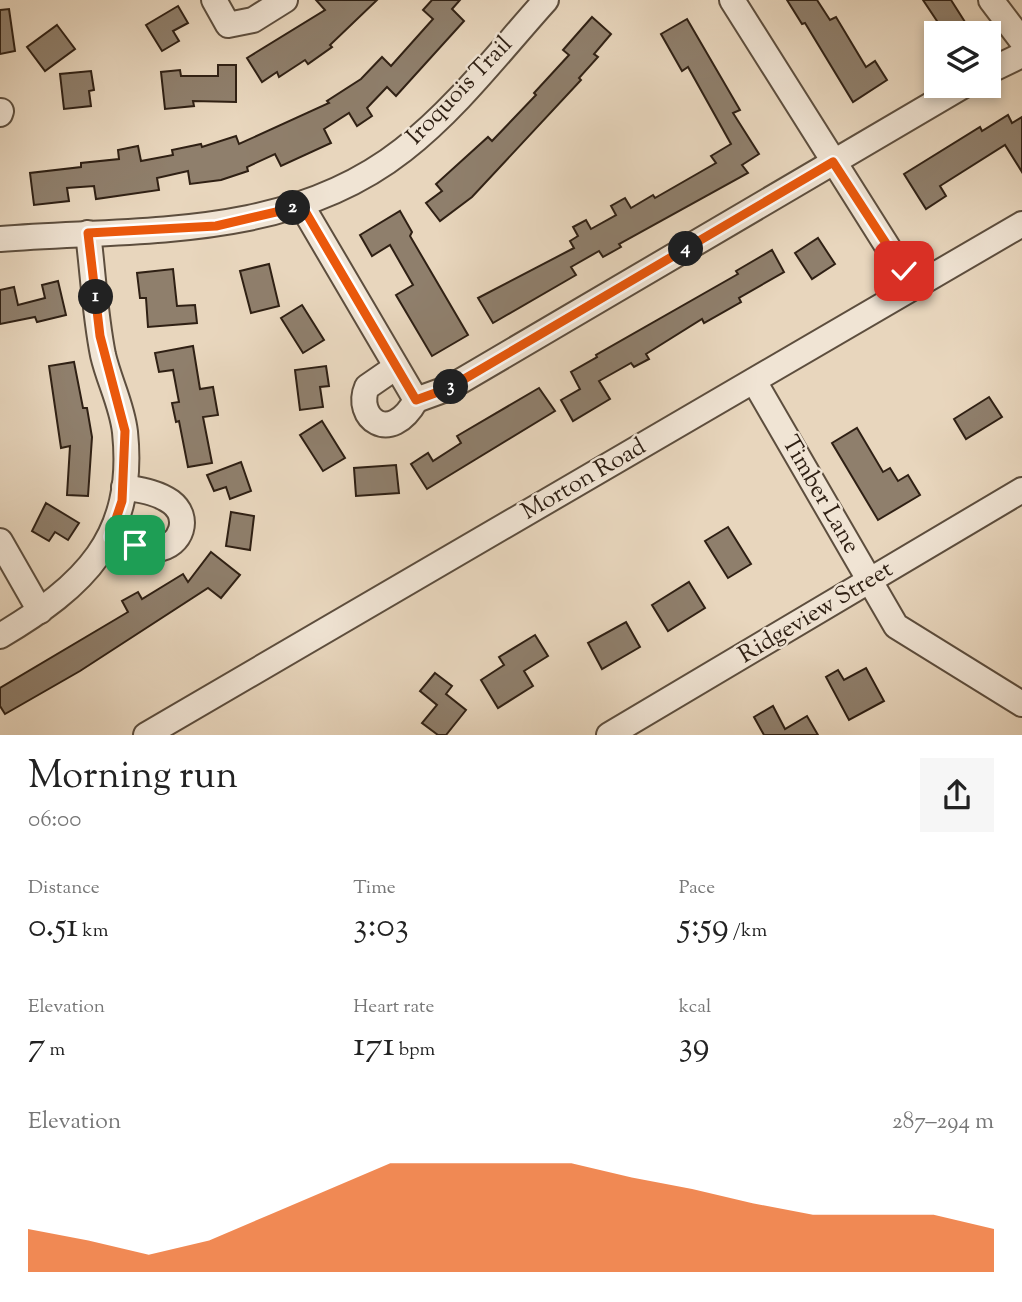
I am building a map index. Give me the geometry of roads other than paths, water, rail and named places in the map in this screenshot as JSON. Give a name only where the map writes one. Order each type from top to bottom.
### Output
[{"type":"street","points":[[214,0],[228,25],[253,20],[285,0]]},
{"type":"street","name":"Iroquois Trail","points":[[0,239],[216,226],[302,206],[375,169],[427,130],[546,0]]},
{"type":"street","points":[[732,0],[914,287]]},
{"type":"street","points":[[991,0],[1022,41]]},
{"type":"street","points":[[1001,65],[1022,55]]},
{"type":"street","points":[[396,367],[367,387],[364,404],[380,424],[392,426],[403,421],[416,400],[449,388],[942,98]]},
{"type":"street","points":[[302,206],[416,400]]},
{"type":"street","name":"Morton Road","points":[[146,735],[1022,224]]},
{"type":"street","points":[[0,636],[77,583],[110,537],[124,486],[125,431],[100,336],[88,233]]},
{"type":"street","name":"Timber Lane","points":[[754,381],[896,626],[1022,704]]},
{"type":"street","points":[[110,537],[156,549],[172,545],[181,534],[183,518],[174,504],[160,495],[124,486]]},
{"type":"street","name":"Ridgeview Street","points":[[609,735],[1022,490]]},
{"type":"street","points":[[0,541],[40,611]]}]
